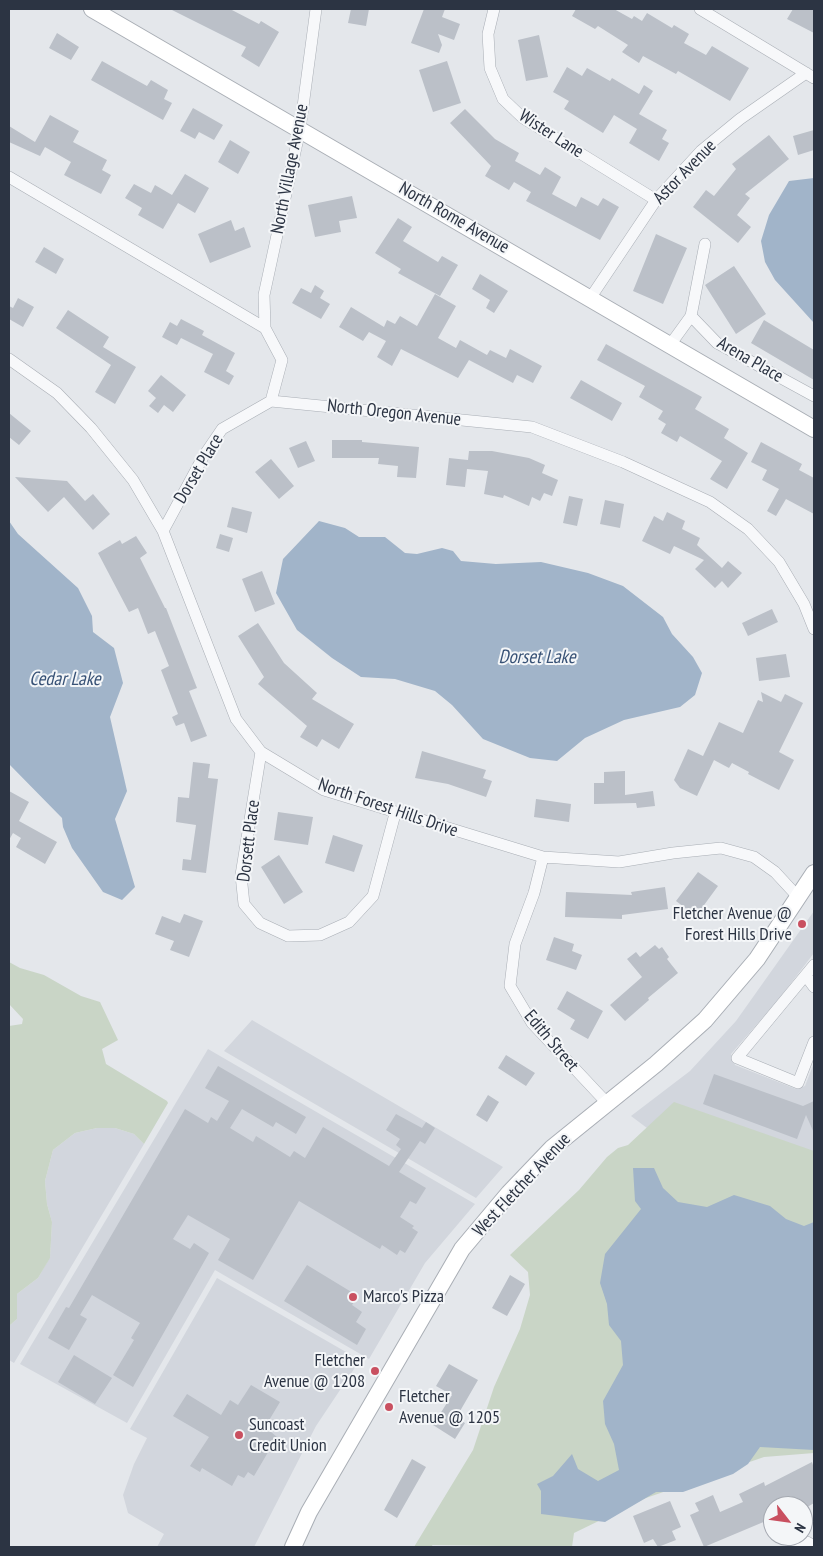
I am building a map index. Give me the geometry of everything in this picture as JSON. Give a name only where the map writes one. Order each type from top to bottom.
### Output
[{"type":"main road","name":"North Rome Avenue","points":[[92,9],[591,297],[814,429]]},
{"type":"main road","name":"West Fletcher Avenue","points":[[293,1547],[309,1512],[462,1249],[509,1193],[552,1148],[606,1102],[656,1064],[705,1020],[756,959],[799,898],[814,873]]},
{"type":"street","name":"North Village Avenue","points":[[265,328],[264,295],[300,130],[316,9]]},
{"type":"street","name":"Wister Lane","points":[[494,9],[488,34],[490,68],[503,99],[522,118],[656,200]]},
{"type":"street","points":[[700,9],[810,76]]},
{"type":"street","name":"Astor Avenue","points":[[591,297],[656,200],[701,151],[740,119],[810,76]]},
{"type":"street","points":[[9,177],[265,328],[282,360],[271,400]]},
{"type":"street","points":[[670,345],[691,316],[705,244]]},
{"type":"street","name":"Arena Place","points":[[691,316],[717,343],[814,396]]},
{"type":"street","name":"North Forest Hills Drive","points":[[9,359],[56,393],[91,428],[132,480],[163,531],[236,719],[261,752],[324,790],[395,814],[544,857],[619,862],[673,853],[721,848],[754,857],[774,872],[799,898]]},
{"type":"street","name":"Dorset Place","points":[[163,531],[204,457],[222,429],[254,408],[271,400]]},
{"type":"street","name":"North Oregon Avenue","points":[[271,400],[532,427],[623,462],[710,502],[748,529],[778,562],[804,604],[814,629]]},
{"type":"street","name":"Dorsett Place","points":[[261,752],[241,875],[244,904],[260,923],[288,936],[320,935],[349,922],[373,896],[395,814]]},
{"type":"street","name":"Edith Street","points":[[544,857],[534,894],[515,944],[510,986],[532,1023],[606,1102]]},
{"type":"street","points":[[814,965],[737,1058],[798,1083],[814,1042]]},
{"type":"street","points":[[806,976],[814,987]]},
{"type":"street","points":[[794,1547],[807,1542],[814,1546]]},
{"type":"shaded area","points":[[814,911],[814,953],[778,1000],[731,1054],[735,1065],[796,1089],[805,1086],[814,1063],[814,1163],[659,1137],[631,1116],[690,1071],[736,1021]]},
{"type":"shaded area","points":[[252,1020],[503,1167],[476,1198],[224,1051]]},
{"type":"shaded area","points":[[208,1049],[475,1204],[425,1263],[369,1359],[215,1270],[127,1423],[20,1364]]},
{"type":"shaded area","points":[[97,1128],[115,1128],[134,1134],[144,1144],[14,1363],[9,1360],[9,1326],[17,1319],[17,1294],[38,1278],[50,1257],[52,1222],[47,1204],[45,1181],[53,1150],[75,1133]]},
{"type":"shaded area","points":[[217,1278],[360,1360],[316,1426],[254,1547],[157,1547],[164,1534],[128,1513],[123,1495],[134,1464],[147,1438],[130,1429]]},
{"type":"green space","points":[[9,962],[20,968],[44,975],[81,996],[100,1002],[118,1040],[102,1049],[106,1064],[168,1103],[144,1144],[134,1134],[115,1128],[97,1128],[75,1133],[53,1150],[45,1181],[47,1204],[52,1222],[50,1258],[38,1278],[17,1294],[17,1319],[9,1326],[9,1026],[22,1024],[23,1019],[9,1004]]},
{"type":"green space","points":[[674,1102],[814,1151],[814,1453],[764,1457],[646,1498],[574,1533],[572,1547],[432,1545],[433,1547],[414,1547],[473,1450],[494,1387],[520,1329],[530,1295],[528,1272],[510,1255],[579,1190],[607,1157],[618,1148],[628,1145]]},
{"type":"water","points":[[814,178],[814,323],[775,280],[765,262],[761,241],[769,215],[789,181]]},
{"type":"water","name":"Cedar Lake","points":[[9,521],[18,534],[78,588],[92,616],[93,632],[114,648],[123,683],[110,717],[127,791],[115,819],[135,887],[122,900],[103,892],[72,848],[63,827],[62,818],[9,764]]},
{"type":"water","name":"Dorset Lake","points":[[319,521],[345,528],[359,537],[385,537],[405,553],[417,554],[442,548],[453,551],[461,561],[496,564],[541,562],[588,573],[623,586],[663,617],[672,634],[693,657],[702,673],[695,695],[680,707],[624,720],[585,738],[557,761],[530,758],[483,739],[452,705],[435,691],[395,679],[361,677],[332,658],[297,630],[276,593],[283,559]]},
{"type":"water","points":[[633,1168],[654,1168],[663,1188],[678,1202],[707,1207],[734,1195],[770,1206],[786,1219],[804,1226],[814,1222],[814,1450],[760,1447],[748,1464],[733,1474],[683,1492],[656,1492],[605,1522],[541,1514],[541,1491],[537,1484],[553,1476],[572,1454],[578,1469],[598,1481],[619,1470],[614,1444],[605,1424],[603,1401],[623,1365],[621,1341],[609,1325],[607,1304],[600,1283],[605,1254],[641,1209],[635,1201]]},
{"type":"building","points":[[170,9],[230,9],[259,24],[261,21],[279,32],[259,67],[241,56],[246,47]]},
{"type":"building","points":[[351,9],[369,9],[366,26],[348,23]]},
{"type":"building","points":[[424,9],[445,9],[442,17],[460,24],[454,40],[438,34],[442,45],[439,53],[411,43]]},
{"type":"building","points":[[576,9],[614,9],[632,19],[634,16],[642,21],[647,13],[672,28],[674,25],[689,34],[684,43],[706,55],[712,46],[749,68],[730,101],[678,71],[676,74],[643,56],[639,63],[622,52],[628,45],[598,26],[595,29],[572,16]]},
{"type":"building","points":[[793,9],[814,9],[814,33],[787,19]]},
{"type":"building","points":[[57,33],[79,47],[71,60],[49,48]]},
{"type":"building","points":[[539,35],[548,77],[526,81],[518,40]]},
{"type":"building","points":[[102,61],[147,86],[151,80],[168,90],[164,99],[172,103],[163,120],[91,80]]},
{"type":"building","points":[[447,61],[461,103],[433,112],[419,70]]},
{"type":"building","points":[[567,67],[582,76],[587,68],[610,81],[612,78],[639,94],[644,85],[653,91],[639,114],[667,130],[662,139],[669,143],[659,161],[629,143],[637,129],[614,115],[603,133],[564,109],[569,101],[553,92]]},
{"type":"building","points":[[193,108],[223,125],[214,140],[199,132],[195,139],[180,131]]},
{"type":"building","points":[[465,109],[495,139],[519,153],[515,161],[540,175],[545,167],[561,177],[552,194],[576,207],[581,197],[598,206],[603,198],[619,207],[600,240],[526,201],[531,192],[514,182],[509,190],[485,176],[491,166],[450,123]]},
{"type":"building","points":[[50,115],[79,131],[73,142],[107,160],[102,170],[111,175],[101,194],[64,175],[71,162],[45,147],[40,156],[9,142],[9,126],[35,142]]},
{"type":"building","points":[[814,130],[814,150],[798,155],[793,136]]},
{"type":"building","points":[[769,135],[789,159],[745,194],[750,198],[737,215],[751,227],[738,243],[693,207],[706,190],[714,196],[736,169],[732,164]]},
{"type":"building","points":[[230,140],[250,152],[238,174],[218,162]]},
{"type":"building","points":[[185,174],[209,188],[195,213],[178,203],[163,229],[138,215],[142,208],[125,198],[134,184],[151,193],[155,185],[172,195]]},
{"type":"building","points":[[352,196],[357,218],[339,221],[341,232],[315,237],[308,205]]},
{"type":"building","points":[[398,218],[412,227],[403,241],[438,262],[442,256],[458,265],[440,296],[398,273],[401,269],[375,253]]},
{"type":"building","points":[[231,220],[235,231],[244,227],[251,247],[210,263],[198,234]]},
{"type":"building","points":[[656,234],[687,248],[663,304],[633,291]]},
{"type":"building","points":[[44,247],[64,259],[56,274],[35,262]]},
{"type":"building","points":[[734,266],[766,314],[736,334],[705,285]]},
{"type":"building","points":[[480,274],[508,291],[494,313],[486,308],[490,300],[472,289]]},
{"type":"building","points":[[315,285],[324,291],[320,298],[330,304],[321,319],[292,303],[301,288],[311,293]]},
{"type":"building","points":[[435,294],[456,306],[438,338],[456,348],[460,340],[487,355],[490,350],[506,358],[510,349],[542,366],[533,383],[517,375],[513,383],[469,360],[458,378],[401,349],[392,366],[377,357],[386,341],[369,332],[363,341],[339,327],[351,307],[384,327],[387,320],[395,324],[400,316],[417,326]]},
{"type":"building","points":[[18,298],[34,307],[23,327],[9,319],[9,306],[13,308]]},
{"type":"building","points":[[68,310],[109,337],[103,347],[136,367],[115,404],[95,392],[111,365],[56,328]]},
{"type":"building","points":[[181,319],[204,331],[202,335],[235,353],[226,371],[234,376],[229,385],[204,372],[213,354],[181,338],[177,345],[162,337],[170,322],[177,326]]},
{"type":"building","points":[[764,320],[814,350],[814,380],[751,343]]},
{"type":"building","points":[[606,344],[702,397],[695,409],[729,429],[724,438],[748,453],[727,489],[710,479],[722,461],[680,436],[677,442],[661,433],[666,424],[658,419],[663,411],[639,397],[645,386],[597,360]]},
{"type":"building","points":[[161,375],[186,395],[173,412],[164,405],[158,413],[149,406],[156,398],[148,391]]},
{"type":"building","points":[[581,380],[622,403],[612,421],[570,398]]},
{"type":"building","points":[[9,413],[31,431],[19,445],[9,437]]},
{"type":"building","points":[[332,440],[362,440],[362,442],[419,447],[416,478],[397,477],[398,466],[378,464],[379,458],[332,458]]},
{"type":"building","points":[[306,441],[315,461],[298,468],[289,448]]},
{"type":"building","points":[[761,442],[802,464],[799,470],[814,478],[814,514],[786,499],[776,516],[767,511],[779,489],[762,480],[767,470],[751,462]]},
{"type":"building","points":[[469,451],[492,451],[529,458],[545,465],[542,473],[558,480],[552,496],[544,493],[540,501],[532,497],[529,506],[504,495],[503,498],[484,494],[488,471],[467,469],[465,487],[446,485],[449,458],[468,460]]},
{"type":"building","points":[[271,459],[294,486],[279,499],[255,472]]},
{"type":"building","points":[[15,477],[67,481],[85,501],[93,494],[110,514],[93,530],[64,497],[48,512]]},
{"type":"building","points":[[569,496],[583,499],[577,526],[563,523]]},
{"type":"building","points":[[605,500],[624,504],[620,528],[600,524]]},
{"type":"building","points":[[232,507],[252,512],[247,533],[227,527]]},
{"type":"building","points":[[667,512],[685,521],[682,529],[700,538],[697,545],[722,568],[728,561],[742,573],[728,588],[722,581],[715,588],[695,569],[704,560],[674,546],[670,554],[642,541],[654,516],[663,521]]},
{"type":"building","points":[[220,534],[233,538],[229,552],[216,548]]},
{"type":"building","points":[[136,536],[147,553],[140,558],[166,608],[197,688],[189,691],[207,736],[191,742],[184,723],[176,726],[172,717],[178,714],[161,670],[169,666],[155,631],[148,634],[138,608],[129,612],[98,553],[120,540],[122,544]]},
{"type":"building","points":[[262,571],[275,604],[255,612],[242,579]]},
{"type":"building","points":[[772,609],[778,622],[748,636],[742,623]]},
{"type":"building","points":[[258,623],[284,663],[317,693],[312,699],[354,724],[339,749],[322,739],[317,747],[300,737],[307,726],[258,684],[264,677],[238,636]]},
{"type":"building","points":[[786,654],[790,677],[759,681],[756,658]]},
{"type":"building","points":[[761,692],[781,702],[785,694],[803,703],[779,752],[794,760],[779,790],[748,774],[749,772],[732,763],[729,768],[714,760],[697,796],[680,788],[674,780],[688,749],[703,756],[719,722],[743,733],[758,700],[763,702]]},
{"type":"building","points":[[422,751],[486,770],[483,778],[492,781],[486,797],[448,784],[415,778]]},
{"type":"building","points":[[193,762],[210,764],[208,778],[218,779],[206,873],[182,870],[183,859],[191,860],[196,825],[176,822],[178,797],[189,798]]},
{"type":"building","points":[[625,771],[625,795],[653,791],[655,806],[637,808],[636,803],[594,804],[594,783],[604,783],[604,772]]},
{"type":"building","points":[[9,791],[29,802],[19,821],[57,842],[45,864],[16,847],[21,838],[13,833],[9,840]]},
{"type":"building","points":[[536,799],[571,804],[569,822],[534,817]]},
{"type":"building","points":[[278,812],[313,817],[308,845],[274,840]]},
{"type":"building","points":[[333,835],[363,845],[354,872],[325,863]]},
{"type":"building","points":[[279,855],[303,892],[284,904],[261,867]]},
{"type":"building","points":[[698,872],[718,886],[696,916],[676,901]]},
{"type":"building","points":[[665,887],[668,909],[622,915],[622,919],[565,917],[566,892],[632,895],[631,892]]},
{"type":"building","points":[[184,914],[203,921],[189,957],[170,950],[174,941],[155,934],[162,916],[180,923]]},
{"type":"building","points":[[554,937],[574,944],[572,951],[582,955],[576,970],[546,960]]},
{"type":"building","points":[[655,945],[659,949],[662,947],[669,957],[667,959],[678,973],[648,998],[649,1000],[625,1021],[610,1005],[642,977],[627,959],[636,952],[640,957]]},
{"type":"building","points":[[567,991],[603,1011],[588,1039],[570,1029],[575,1020],[557,1009]]},
{"type":"building","points":[[506,1055],[535,1073],[526,1086],[498,1068]]},
{"type":"building","points":[[218,1066],[306,1117],[296,1134],[276,1122],[273,1127],[242,1109],[230,1128],[253,1142],[256,1136],[290,1157],[294,1151],[305,1158],[323,1127],[389,1166],[401,1149],[396,1145],[400,1139],[386,1130],[396,1114],[422,1128],[426,1122],[435,1128],[425,1144],[420,1141],[399,1172],[426,1188],[416,1204],[410,1201],[400,1217],[414,1226],[412,1228],[418,1232],[405,1253],[400,1250],[397,1255],[382,1245],[380,1249],[299,1201],[253,1280],[218,1260],[230,1239],[188,1215],[173,1239],[190,1249],[194,1243],[209,1253],[133,1387],[113,1375],[134,1340],[131,1338],[140,1323],[92,1295],[80,1315],[87,1319],[69,1350],[48,1338],[66,1307],[69,1308],[185,1109],[208,1123],[211,1117],[217,1121],[229,1101],[205,1088]]},
{"type":"building","points":[[714,1074],[803,1106],[814,1101],[814,1133],[806,1115],[797,1139],[703,1104]]},
{"type":"building","points":[[488,1095],[499,1102],[487,1122],[476,1115]]},
{"type":"building","points":[[307,1265],[358,1296],[352,1305],[362,1312],[356,1322],[366,1329],[357,1345],[284,1301]]},
{"type":"building","points":[[510,1275],[525,1284],[507,1316],[492,1308]]},
{"type":"building","points":[[74,1355],[112,1378],[95,1404],[58,1382]]},
{"type":"building","points":[[449,1364],[478,1380],[456,1418],[465,1423],[455,1439],[433,1425],[452,1395],[436,1386]]},
{"type":"building","name":"Suncoast Credit Union","points":[[251,1385],[280,1402],[268,1422],[274,1426],[271,1432],[277,1437],[254,1476],[248,1472],[244,1478],[238,1475],[232,1486],[202,1468],[200,1472],[190,1466],[209,1437],[173,1416],[187,1394],[221,1415],[230,1400],[238,1405]]},
{"type":"building","points":[[412,1459],[426,1467],[397,1518],[384,1510]]},
{"type":"building","points":[[812,1462],[814,1468],[814,1503],[813,1496],[763,1496],[763,1522],[704,1547],[690,1515],[699,1511],[695,1503],[713,1495],[720,1512],[743,1502],[739,1494],[764,1482],[765,1486]]},
{"type":"building","points":[[670,1501],[681,1527],[672,1531],[676,1540],[658,1547],[653,1539],[644,1543],[633,1516]]},
{"type":"place","name":"Fletcher Avenue @ Forest Hills Drive","points":[[802,924]]},
{"type":"place","name":"Marco's Pizza","points":[[353,1297]]},
{"type":"place","name":"Fletcher Avenue @ 1208","points":[[375,1371]]},
{"type":"place","name":"Fletcher Avenue @ 1205","points":[[389,1407]]},
{"type":"place","name":"Suncoast Credit Union","points":[[239,1435]]}]
